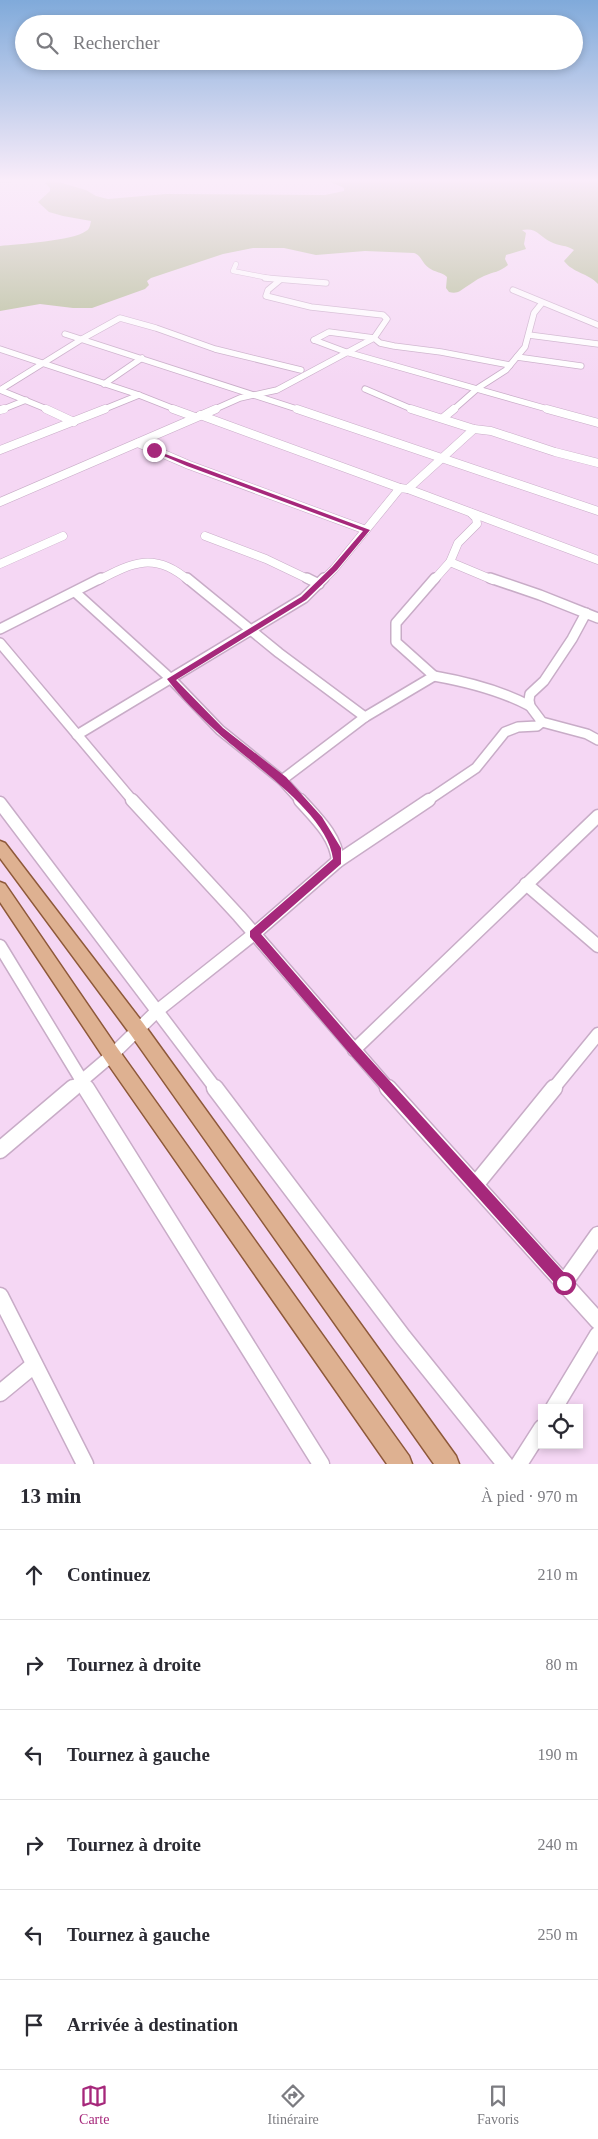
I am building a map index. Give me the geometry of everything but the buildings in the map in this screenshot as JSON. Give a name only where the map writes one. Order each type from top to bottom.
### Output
[{"type":"main road","points":[[0,847],[137,1029],[448,1464]]},
{"type":"main road","points":[[0,889],[112,1055],[401,1464]]},
{"type":"street","points":[[236,264],[234,272],[280,280],[326,283]]},
{"type":"street","points":[[0,502],[198,416],[250,395],[264,395],[277,390],[374,338],[387,319],[385,316],[338,308],[311,307],[266,296],[268,290],[280,280]]},
{"type":"street","points":[[513,290],[598,325]]},
{"type":"street","points":[[443,418],[478,388],[506,370],[525,347],[534,313],[542,303]]},
{"type":"street","points":[[0,390],[82,339],[122,318],[225,352],[270,360],[301,370]]},
{"type":"street","points":[[510,365],[441,352],[394,346],[380,343],[374,338],[328,332],[314,340],[346,352],[598,423]]},
{"type":"street","points":[[65,334],[354,427],[365,433],[598,511]]},
{"type":"street","points":[[529,335],[597,342]]},
{"type":"street","points":[[0,349],[140,395],[598,560]]},
{"type":"street","points":[[517,357],[581,366]]},
{"type":"street","points":[[104,384],[142,358]]},
{"type":"street","points":[[365,389],[412,409],[598,463]]},
{"type":"street","points":[[0,390],[74,422]]},
{"type":"street","points":[[0,450],[140,395]]},
{"type":"street","points":[[0,410],[26,400]]},
{"type":"street","points":[[77,735],[296,604],[320,584],[404,489],[442,458],[474,428]]},
{"type":"street","points":[[138,443],[189,465],[366,530]]},
{"type":"street","points":[[471,513],[476,518],[477,524],[458,544],[450,562],[396,624],[396,642],[434,676],[454,679],[508,693],[530,706],[542,722],[597,737]]},
{"type":"street","points":[[0,564],[63,536]]},
{"type":"street","points":[[205,536],[266,559],[320,584]]},
{"type":"street","points":[[450,562],[508,586],[540,595],[598,618]]},
{"type":"street","points":[[0,629],[128,565],[143,563],[163,565],[180,573],[251,631],[365,717]]},
{"type":"street","points":[[75,592],[171,679],[220,730],[282,780],[301,799],[328,833],[337,848],[338,861]]},
{"type":"street","points":[[530,706],[530,694],[544,681],[572,639],[586,613]]},
{"type":"street","points":[[0,643],[140,809],[254,934],[354,1050],[598,1321]]},
{"type":"street","points":[[282,780],[365,717],[434,676]]},
{"type":"street","points":[[0,1150],[112,1055],[137,1029],[158,1011],[254,934],[338,861],[476,768],[505,732],[518,728],[537,726],[542,722]]},
{"type":"street","points":[[0,804],[403,1337],[505,1464]]},
{"type":"street","points":[[354,1050],[598,816]]},
{"type":"street","points":[[526,884],[598,946]]},
{"type":"street","points":[[0,946],[80,1081],[321,1464]]},
{"type":"street","points":[[476,1184],[598,1034]]},
{"type":"street","points":[[564,1283],[598,1236]]},
{"type":"street","points":[[0,1296],[85,1464]]},
{"type":"street","points":[[556,1404],[598,1336]]},
{"type":"street","points":[[0,1393],[34,1365]]},
{"type":"street","points":[[520,1464],[538,1435]]},
{"type":"green space","points":[[0,247],[525,247],[526,249],[506,255],[505,259],[508,265],[456,292],[449,292],[446,288],[447,277],[429,268],[414,253],[365,251],[316,255],[284,248],[253,248],[223,254],[151,278],[147,281],[149,285],[145,289],[92,308],[40,304],[0,311]]},
{"type":"green space","points":[[569,247],[598,247],[598,284],[564,261],[574,250]]},
{"type":"route","points":[[154,450],[189,465],[366,530],[334,569],[304,598],[171,679],[209,720],[282,780],[301,799],[328,833],[337,848],[338,861],[254,934],[354,1050],[461,1166],[564,1283]]}]
